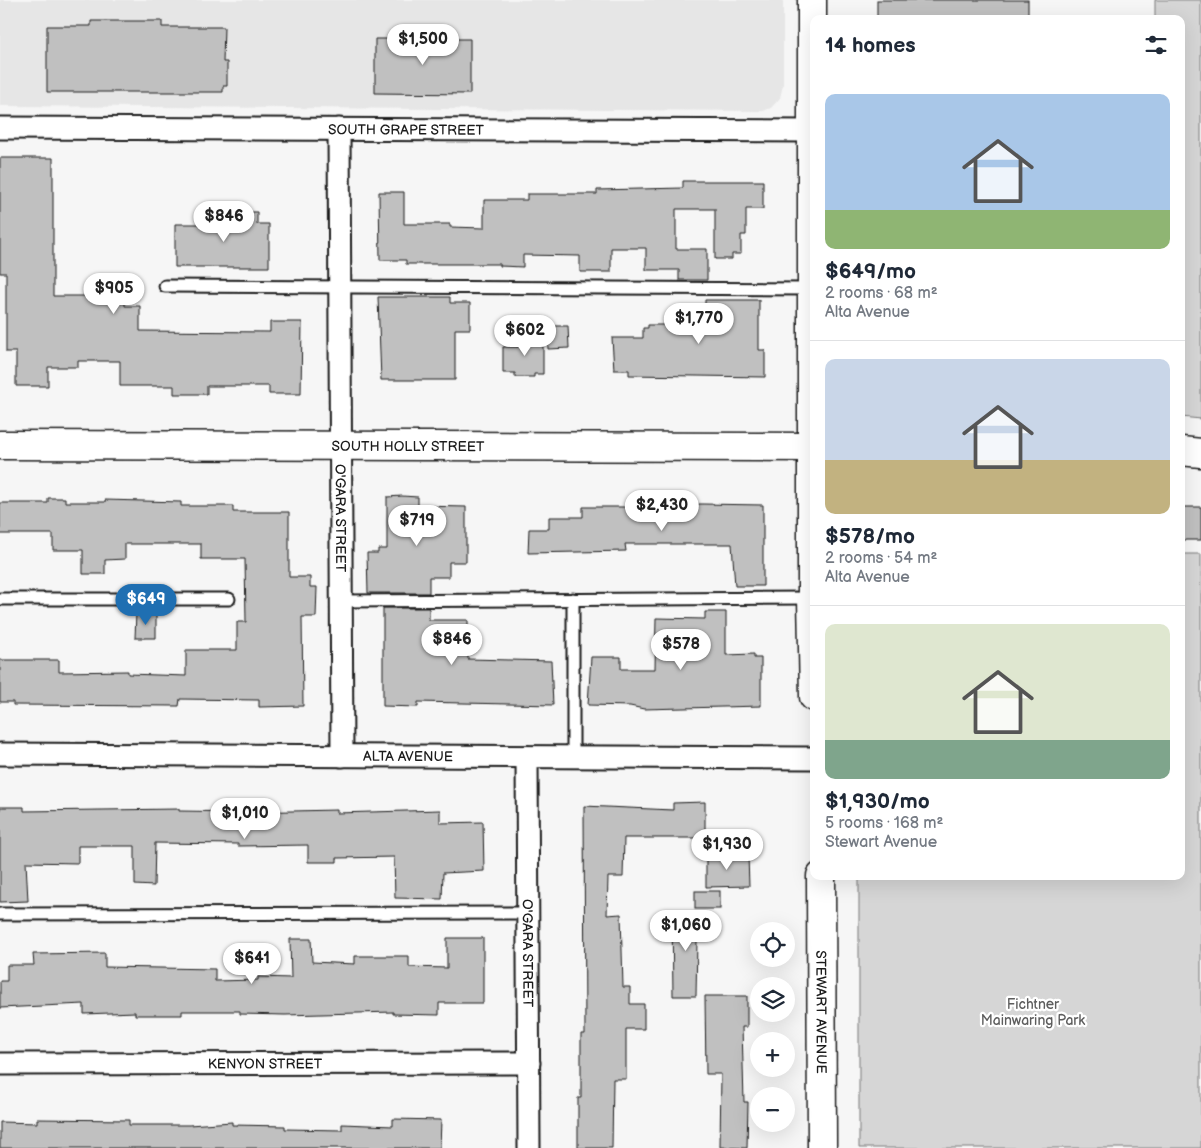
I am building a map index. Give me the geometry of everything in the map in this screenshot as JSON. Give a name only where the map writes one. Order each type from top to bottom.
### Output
[{"type":"main road","points":[[812,0],[812,15]]},
{"type":"main road","name":"SOUTH HOLLY STREET","points":[[0,444],[810,447]]},
{"type":"main road","points":[[1185,451],[1201,453]]},
{"type":"main road","name":"STEWART AVENUE","points":[[821,880],[822,1148]]},
{"type":"street","name":"SOUTH GRAPE STREET","points":[[0,128],[810,131]]},
{"type":"street","name":"O'GARA STREET","points":[[339,129],[342,756]]},
{"type":"street","name":"ALTA AVENUE","points":[[0,754],[810,758]]},
{"type":"street","name":"O'GARA STREET","points":[[527,757],[529,1148]]},
{"type":"street","name":"KENYON STREET","points":[[0,1064],[529,1063]]},
{"type":"lane","points":[[165,286],[339,285],[810,289]]},
{"type":"lane","points":[[341,601],[810,598]]},
{"type":"lane","points":[[0,599],[229,599]]},
{"type":"lane","points":[[573,599],[573,758]]},
{"type":"lane","points":[[0,914],[528,913]]},
{"type":"shaded area","points":[[0,0],[783,0],[783,85],[780,98],[771,108],[763,111],[0,106]]},
{"type":"green space","points":[[1155,0],[1201,0],[1201,419],[1185,417],[1185,15],[1155,15]]},
{"type":"green space","name":"Fichtner Mainwaring Park","points":[[1185,554],[1201,554],[1201,1148],[859,1148],[859,880],[1185,880]]},
{"type":"building","points":[[877,0],[1028,0],[1028,15],[877,15]]},
{"type":"building","points":[[91,21],[162,21],[162,27],[224,27],[223,62],[227,62],[227,86],[223,86],[223,92],[47,92],[47,26],[91,26]]},
{"type":"building","points":[[375,39],[470,39],[470,94],[375,93]]},
{"type":"building","points":[[0,158],[53,158],[53,296],[125,296],[125,306],[140,306],[140,331],[270,332],[270,322],[302,322],[301,394],[269,394],[269,386],[207,386],[207,394],[174,394],[174,386],[120,386],[120,361],[78,361],[78,367],[48,367],[48,386],[16,386],[16,352],[6,352],[6,273],[0,273]]},
{"type":"building","points":[[683,181],[763,181],[763,209],[746,209],[746,235],[741,235],[741,254],[732,254],[732,259],[715,259],[715,209],[676,209],[676,249],[707,249],[707,280],[679,280],[679,270],[646,270],[646,248],[611,248],[611,272],[580,272],[580,256],[523,255],[523,267],[500,266],[500,264],[406,264],[406,260],[380,260],[379,192],[404,192],[404,224],[450,224],[450,227],[484,228],[484,200],[527,200],[527,194],[597,194],[597,190],[683,188]]},
{"type":"building","points":[[226,212],[257,212],[257,224],[269,224],[269,267],[175,267],[175,224],[226,224]]},
{"type":"building","points":[[378,297],[450,297],[450,303],[470,303],[470,329],[455,329],[455,380],[381,380]]},
{"type":"building","points":[[705,300],[759,300],[759,350],[765,350],[765,377],[629,375],[629,370],[614,370],[612,338],[643,338],[643,328],[648,328],[648,325],[705,325]]},
{"type":"building","points":[[547,326],[568,326],[569,348],[548,349]]},
{"type":"building","points":[[518,336],[543,337],[543,374],[534,374],[534,377],[515,377],[515,373],[503,373],[503,347],[518,347]]},
{"type":"building","points":[[387,497],[418,497],[418,506],[466,507],[466,562],[449,562],[449,577],[429,577],[429,593],[368,593],[367,553],[378,553],[378,549],[387,549]]},
{"type":"building","points":[[48,498],[65,498],[65,502],[105,502],[105,500],[181,502],[181,506],[233,506],[233,512],[289,512],[289,577],[310,577],[310,587],[317,587],[316,617],[302,617],[303,706],[259,707],[259,700],[180,699],[179,706],[13,705],[13,702],[0,702],[0,660],[59,660],[59,672],[128,671],[128,674],[186,676],[186,650],[237,650],[237,622],[246,622],[245,559],[201,559],[201,544],[125,544],[125,559],[105,560],[105,574],[83,574],[83,550],[53,550],[53,534],[0,534],[0,503],[48,503]]},
{"type":"building","points":[[645,505],[763,505],[763,586],[735,586],[732,544],[625,544],[626,551],[528,553],[529,529],[549,529],[549,517],[583,517],[583,507],[645,507]]},
{"type":"building","points":[[1185,507],[1201,507],[1201,540],[1185,540]]},
{"type":"building","points":[[383,608],[429,608],[429,620],[468,620],[468,659],[551,661],[553,705],[418,702],[418,707],[383,706]]},
{"type":"building","points":[[705,612],[726,612],[726,655],[754,654],[754,658],[761,658],[761,706],[644,709],[630,706],[588,705],[591,657],[621,657],[621,669],[655,669],[656,618],[705,619]]},
{"type":"building","points":[[136,613],[156,614],[156,638],[135,638]]},
{"type":"building","points":[[705,802],[705,838],[624,838],[623,877],[608,877],[607,915],[621,914],[623,987],[630,987],[630,1004],[644,1004],[644,1029],[626,1029],[626,1079],[613,1079],[612,1148],[578,1148],[578,1098],[581,1098],[581,1034],[585,1034],[584,806],[673,810],[673,803]]},
{"type":"building","points":[[0,807],[24,807],[24,811],[179,809],[179,811],[247,812],[337,810],[337,813],[440,810],[440,823],[483,822],[484,871],[443,873],[442,899],[395,898],[394,857],[337,858],[337,862],[308,862],[308,845],[238,846],[238,844],[155,843],[154,886],[135,885],[135,846],[78,846],[78,863],[26,862],[28,901],[0,902]]},
{"type":"building","points":[[706,856],[748,856],[749,886],[706,887]]},
{"type":"building","points":[[695,891],[720,891],[720,909],[695,909]]},
{"type":"building","points":[[704,913],[705,939],[697,940],[696,996],[673,996],[672,914]]},
{"type":"building","points":[[447,938],[483,938],[483,1003],[439,1003],[439,1015],[393,1014],[393,1012],[285,1015],[240,1014],[240,1011],[182,1011],[182,1015],[135,1015],[135,1012],[84,1014],[84,1004],[0,1008],[0,981],[7,981],[7,965],[34,965],[33,954],[105,953],[105,967],[215,969],[215,981],[258,980],[258,977],[291,978],[290,939],[311,939],[312,962],[355,964],[355,956],[409,956],[409,967],[447,968]]},
{"type":"building","points":[[705,996],[747,996],[747,1027],[742,1027],[744,1102],[748,1102],[747,1148],[720,1147],[721,1074],[706,1074]]},
{"type":"building","points":[[37,1119],[129,1120],[129,1125],[189,1125],[232,1122],[232,1125],[285,1126],[285,1129],[342,1130],[342,1124],[393,1126],[393,1119],[441,1120],[440,1148],[0,1148],[0,1122],[37,1123]]}]
